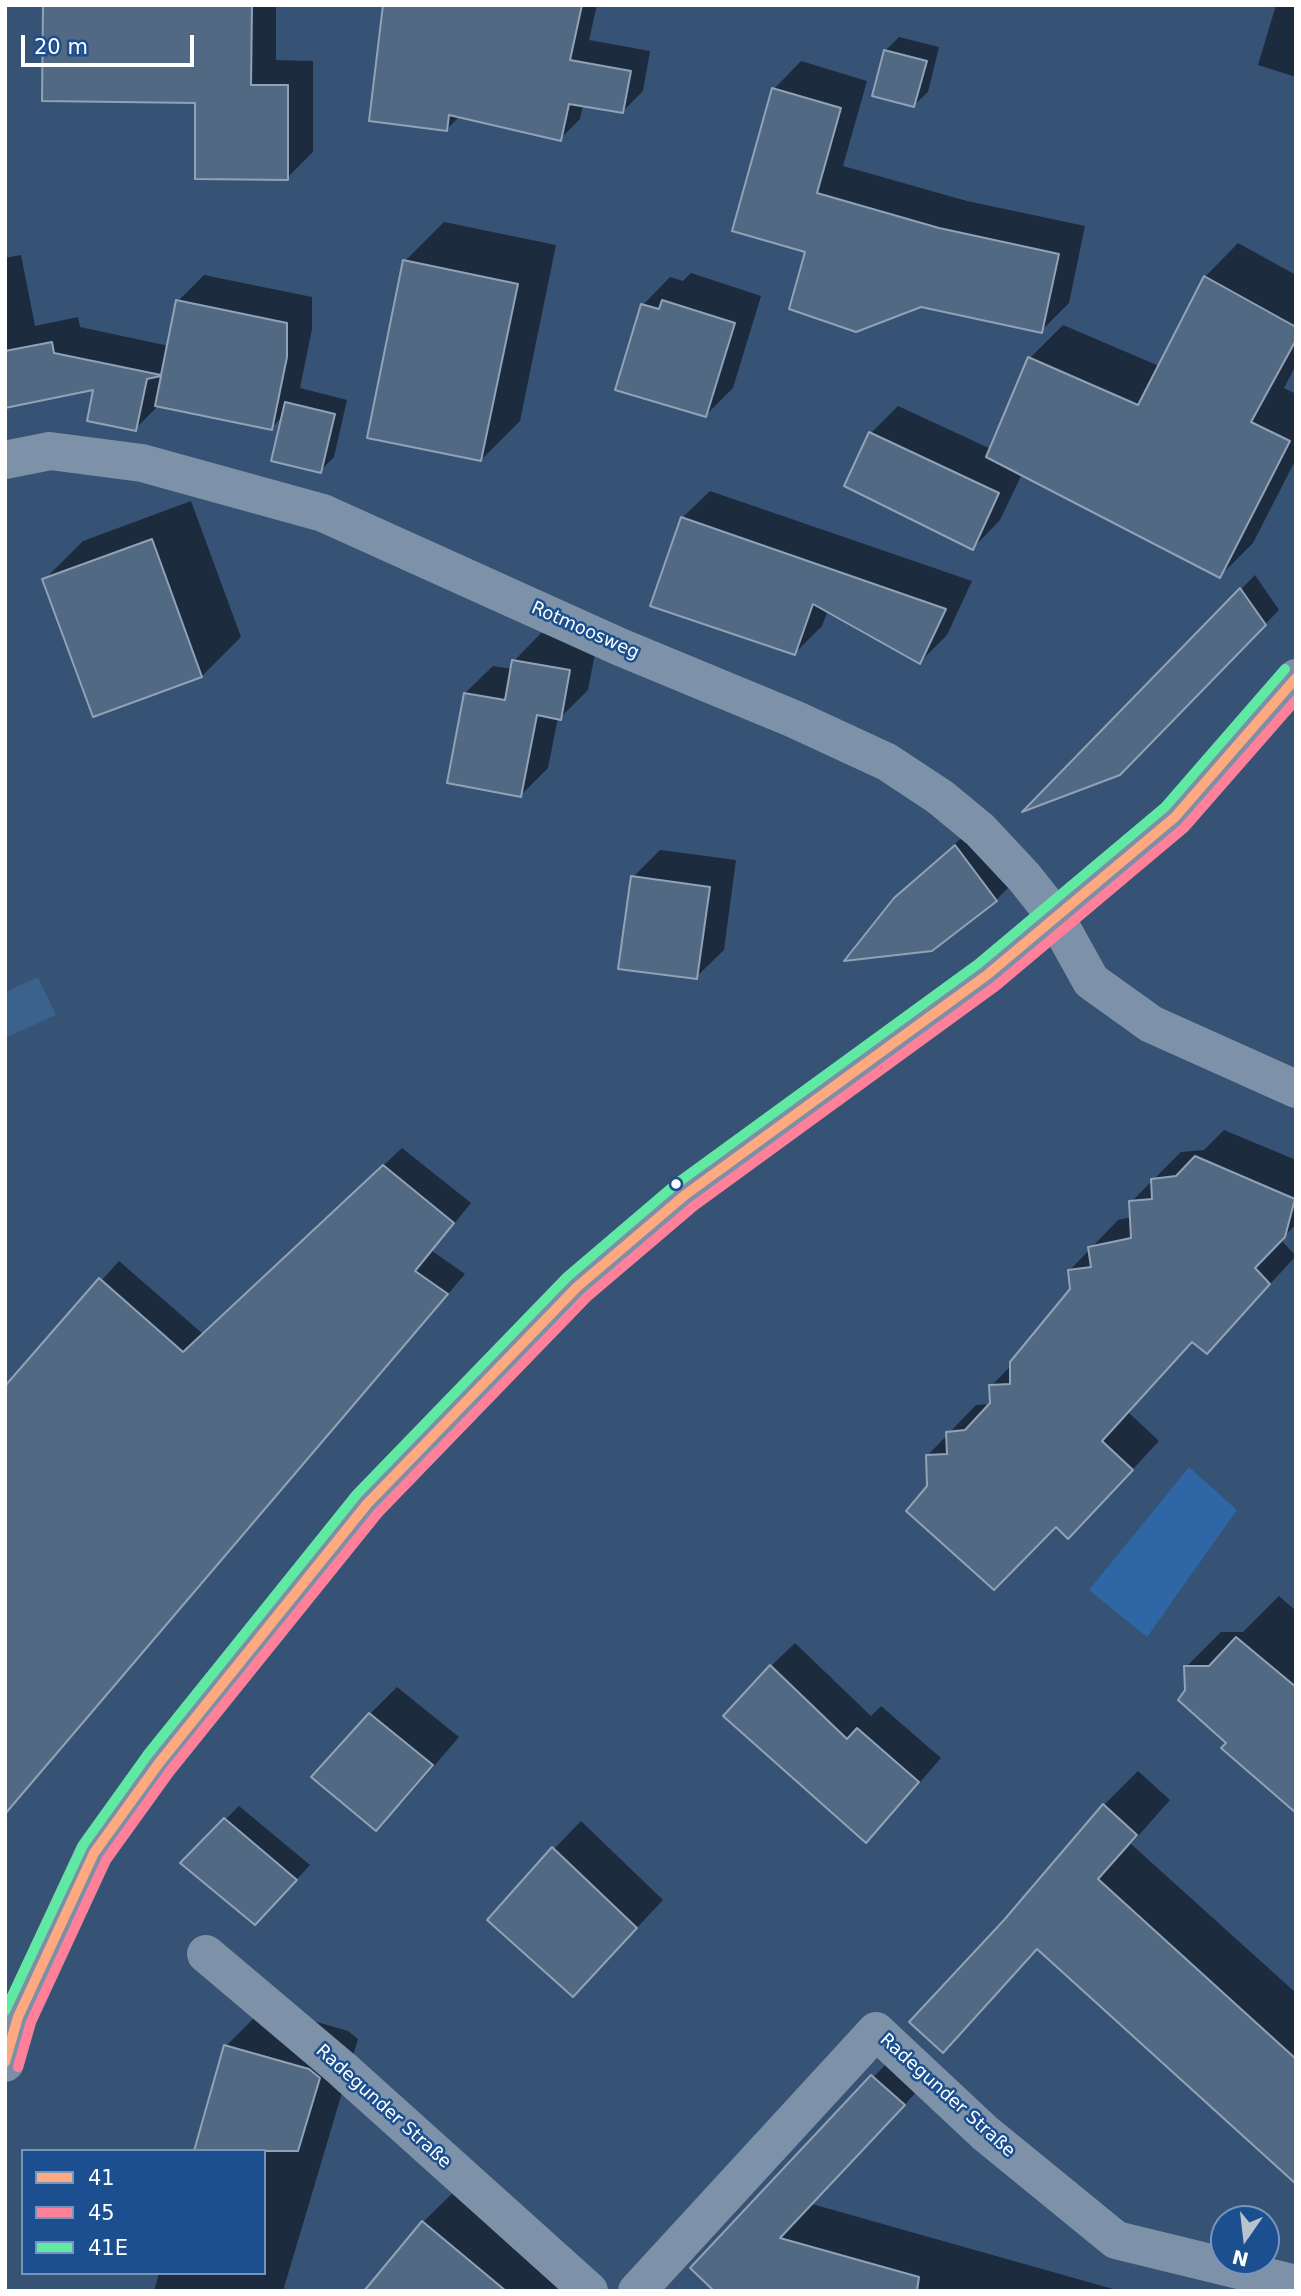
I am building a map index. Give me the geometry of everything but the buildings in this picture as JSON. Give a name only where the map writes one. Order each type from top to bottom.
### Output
[{"type":"main road","points":[[5,2063],[12,2018],[94,1853],[159,1763],[367,1504],[578,1287],[634,1238],[685,1195],[987,975],[1175,817],[1296,678]]},
{"type":"street","name":"Rotmoosweg","points":[[5,460],[50,451],[142,463],[323,513],[620,647],[794,719],[887,762],[940,797],[980,830],[1024,877],[1055,916],[1091,981],[1151,1024],[1296,1089]]},
{"type":"street","name":"Radegunder Straße","points":[[206,1954],[341,2068],[589,2291]]},
{"type":"street","name":"Radegunder Straße","points":[[637,2291],[876,2031],[985,2133],[1116,2240],[1296,2284]]},
{"type":"shaded area","points":[[38,977],[56,1015],[5,1038],[5,992]]},
{"type":"shaded area","points":[[1189,1467],[1237,1510],[1147,1637],[1089,1590]]},
{"type":"transit line","name":"41E","points":[[5,2011],[83,1845],[148,1754],[357,1494],[567,1277],[676,1184],[978,964],[1165,807],[1285,669]]},
{"type":"transit line","name":"41","points":[[5,2062],[18,2017],[94,1853],[159,1763],[367,1504],[577,1287],[685,1195],[987,975],[1175,817],[1296,678]]},
{"type":"transit line","name":"45","points":[[18,2067],[31,2022],[106,1860],[170,1771],[378,1513],[587,1297],[694,1206],[996,986],[1184,828],[1296,700]]}]
